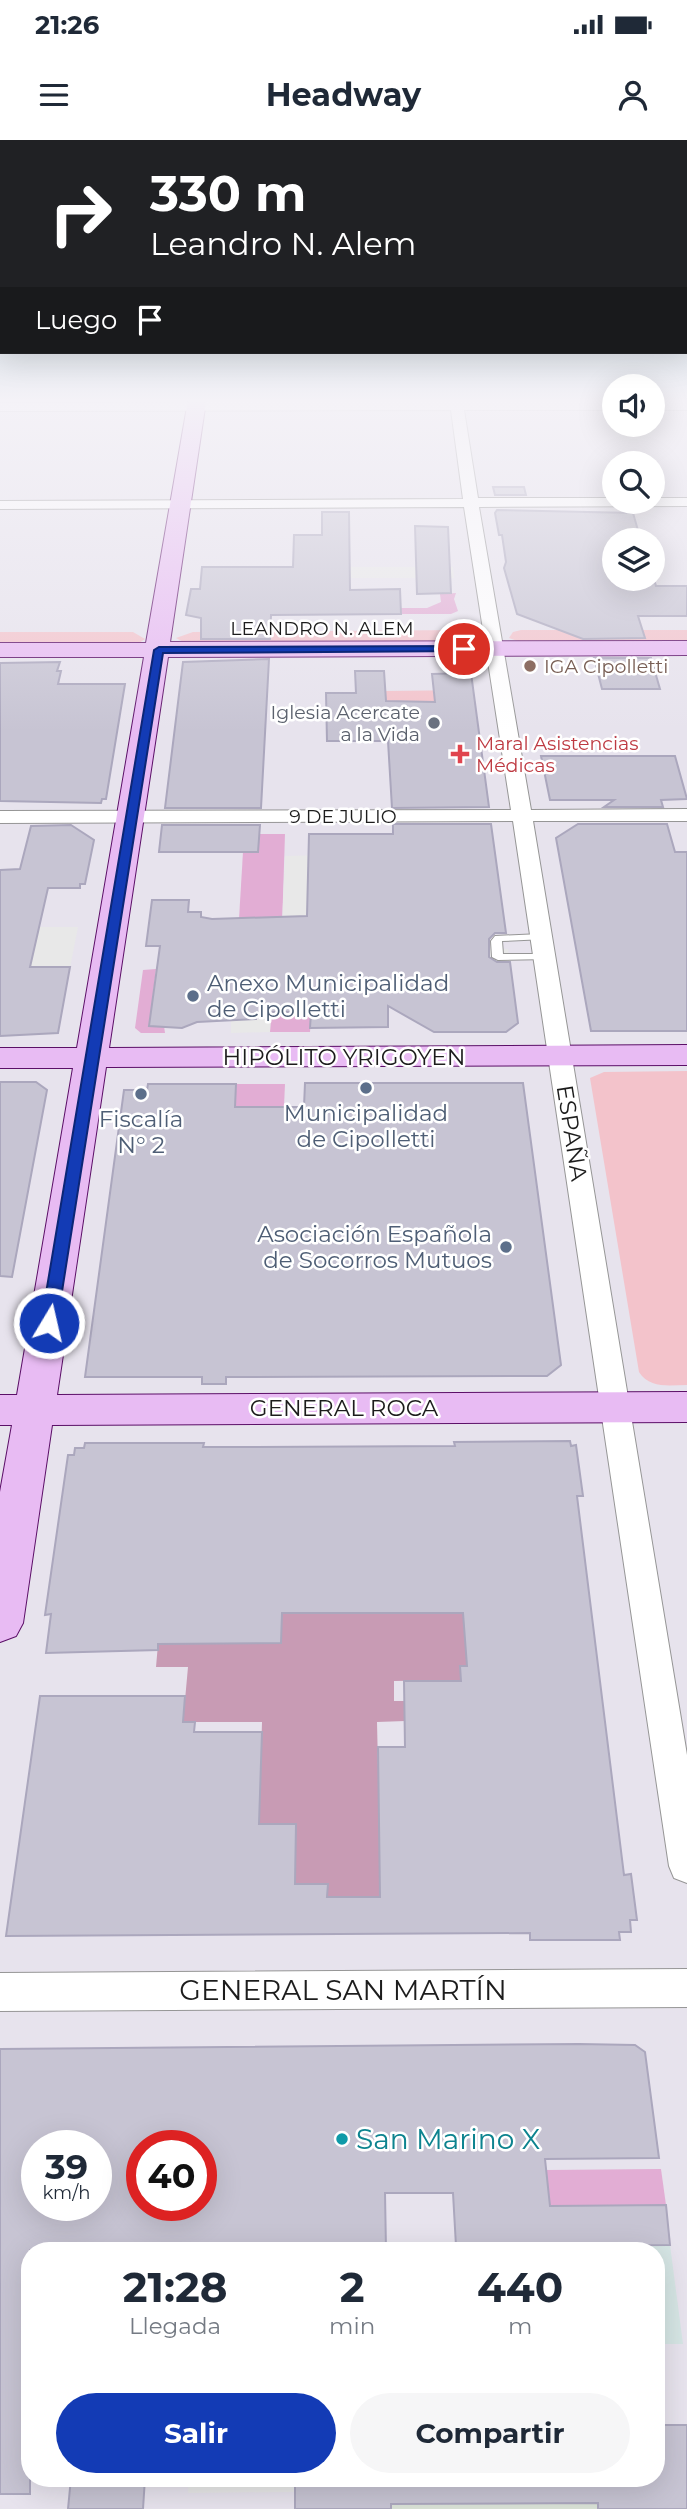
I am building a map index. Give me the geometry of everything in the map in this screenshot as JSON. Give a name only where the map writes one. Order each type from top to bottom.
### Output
[{"type":"street","points":[[0,1623],[17,1410],[92,1057],[180,512]]},
{"type":"street","name":"ESPAÑA","points":[[473,512],[687,1866]]},
{"type":"street","name":"LEANDRO N. ALEM","points":[[0,629],[160,639],[493,638],[687,627]]},
{"type":"street","name":"LEANDRO N. ALEM","points":[[493,638],[687,648]]},
{"type":"street","name":"LEANDRO N. ALEM","points":[[0,650],[160,639]]},
{"type":"street","name":"9 DE JULIO","points":[[0,817],[687,815]]},
{"type":"street","name":"HIPÓLITO YRIGOYEN","points":[[0,1058],[687,1055]]},
{"type":"street","name":"GENERAL ROCA","points":[[17,1410],[687,1407]]},
{"type":"street","name":"GENERAL SAN MARTÍN","points":[[0,1993],[687,1988]]},
{"type":"shaded area","points":[[319,567],[453,567],[454,578],[351,578],[351,615],[316,615]]},
{"type":"shaded area","points":[[456,593],[454,599],[458,611],[451,614],[401,614],[401,608],[427,608],[441,602],[440,594]]},
{"type":"shaded area","points":[[462,630],[475,635],[475,640],[189,645],[176,638],[193,632]]},
{"type":"shaded area","points":[[687,630],[687,643],[523,643],[509,638],[513,632]]},
{"type":"shaded area","points":[[0,632],[133,632],[145,639],[139,643],[0,646]]},
{"type":"shaded area","points":[[473,690],[475,705],[386,701],[385,691]]},
{"type":"shaded area","points":[[258,834],[285,834],[282,926],[239,919],[243,852]]},
{"type":"shaded area","points":[[327,855],[327,925],[348,926],[348,950],[508,949],[510,965],[327,965],[327,926],[282,926],[285,856]]},
{"type":"shaded area","points":[[0,927],[78,927],[68,978],[0,978]]},
{"type":"shaded area","points":[[156,969],[150,1018],[164,1026],[165,1033],[141,1033],[135,1028],[143,970]]},
{"type":"shaded area","points":[[271,999],[326,1012],[311,1020],[310,1032],[270,1032]]},
{"type":"shaded area","points":[[231,1019],[271,1019],[270,1032],[231,1033]]},
{"type":"shaded area","points":[[687,1071],[687,1385],[654,1384],[639,1372],[590,1078],[604,1072]]},
{"type":"shaded area","points":[[236,1084],[285,1084],[282,1150],[233,1127]]},
{"type":"shaded area","points":[[282,1613],[463,1613],[467,1666],[460,1666],[461,1680],[394,1681],[394,1701],[404,1701],[405,1721],[377,1722],[381,1897],[327,1897],[327,1884],[295,1884],[295,1824],[259,1824],[262,1722],[183,1722],[188,1667],[156,1667],[158,1644],[281,1643]]},
{"type":"shaded area","points":[[661,2169],[666,2205],[526,2206],[546,2170]]},
{"type":"shaded area","points":[[665,2245],[670,2245],[683,2344],[665,2344]]},
{"type":"shaded area","points":[[188,2487],[295,2487],[295,2492],[188,2493]]},
{"type":"shaded area","points":[[687,2502],[687,2509],[391,2509],[391,2504]]},
{"type":"building","points":[[322,512],[349,512],[350,590],[400,589],[401,614],[271,615],[270,639],[201,639],[201,618],[186,615],[191,589],[200,589],[202,567],[293,567],[294,535],[322,535]]},
{"type":"building","points":[[496,512],[633,514],[637,528],[602,528],[602,591],[665,591],[665,586],[687,586],[687,616],[638,616],[645,638],[583,639],[517,614],[504,568],[506,562],[502,535],[499,535]]},
{"type":"building","points":[[415,526],[448,527],[451,593],[417,594]]},
{"type":"building","points":[[594,658],[651,658],[660,689],[602,689]]},
{"type":"building","points":[[269,659],[261,808],[165,808],[183,662]]},
{"type":"building","points":[[60,662],[57,671],[61,671],[58,684],[125,684],[106,799],[102,799],[101,803],[0,801],[0,663]]},
{"type":"building","points":[[355,671],[384,671],[386,701],[435,702],[432,674],[471,673],[489,807],[392,808],[388,741],[327,741],[326,693],[356,693]]},
{"type":"building","points":[[541,756],[675,756],[687,799],[661,800],[663,807],[604,807],[614,800],[550,800]]},
{"type":"building","points":[[393,824],[491,824],[506,933],[495,933],[489,939],[489,957],[497,962],[510,962],[518,1023],[506,1032],[434,1032],[388,1006],[388,1027],[310,1028],[311,1012],[256,1012],[256,1019],[197,1022],[182,1028],[149,1026],[160,946],[146,946],[152,900],[189,900],[188,912],[201,912],[201,917],[212,919],[307,916],[309,834],[393,834]]},
{"type":"building","points":[[578,824],[667,824],[675,852],[687,852],[687,1031],[591,1031],[556,838]]},
{"type":"building","points":[[71,825],[94,840],[85,884],[80,884],[80,888],[48,888],[30,967],[70,967],[58,1033],[0,1036],[0,870],[20,869],[31,826]]},
{"type":"building","points":[[162,825],[260,825],[258,852],[159,852]]},
{"type":"building","points":[[0,1082],[36,1082],[47,1090],[12,1277],[0,1276]]},
{"type":"building","points":[[305,1083],[523,1083],[561,1365],[547,1376],[226,1377],[226,1384],[202,1384],[202,1377],[85,1377],[124,1090],[147,1090],[148,1084],[236,1084],[235,1107],[304,1107]]},
{"type":"building","points":[[570,1441],[571,1446],[576,1445],[583,1496],[577,1496],[624,1875],[631,1874],[637,1920],[630,1920],[631,1932],[619,1932],[620,1940],[530,1940],[530,1933],[6,1936],[40,1696],[185,1696],[183,1722],[195,1722],[194,1732],[262,1732],[259,1824],[296,1824],[295,1884],[328,1884],[327,1897],[380,1897],[378,1747],[405,1747],[404,1681],[461,1681],[460,1666],[467,1666],[463,1613],[282,1613],[281,1643],[158,1644],[158,1650],[46,1653],[51,1614],[45,1615],[68,1455],[74,1455],[75,1448],[84,1448],[85,1443],[204,1443],[203,1447],[256,1447],[455,1446],[454,1442]]},
{"type":"building","points":[[579,2044],[635,2045],[645,2052],[659,2158],[545,2159],[550,2206],[666,2205],[670,2245],[665,2245],[665,2242],[456,2242],[453,2193],[385,2193],[386,2242],[21,2242],[21,2487],[30,2487],[30,2494],[0,2494],[0,2049]]},
{"type":"building","points":[[665,2425],[687,2425],[687,2509],[598,2509],[598,2503],[391,2504],[391,2509],[295,2509],[295,2487],[665,2487]]},
{"type":"building","points":[[70,2487],[144,2487],[143,2509],[68,2509]]},
{"type":"place","name":"IGA Cipolletti","points":[[530,666]]},
{"type":"place","name":"Iglesia Acercate a la Vida","points":[[434,723]]},
{"type":"place","name":"Maral Asistencias Médicas","points":[[460,754]]},
{"type":"place","name":"Anexo Municipalidad de Cipolletti","points":[[193,996]]},
{"type":"place","name":"Municipalidad de Cipolletti","points":[[366,1088]]},
{"type":"place","name":"Fiscalía N° 2","points":[[141,1094]]},
{"type":"place","name":"Asociación Española de Socorros Mutuos","points":[[506,1247]]},
{"type":"place","name":"San Marino X","points":[[342,2139]]},
{"type":"route","points":[[49,1323],[159,650],[464,649]]}]
